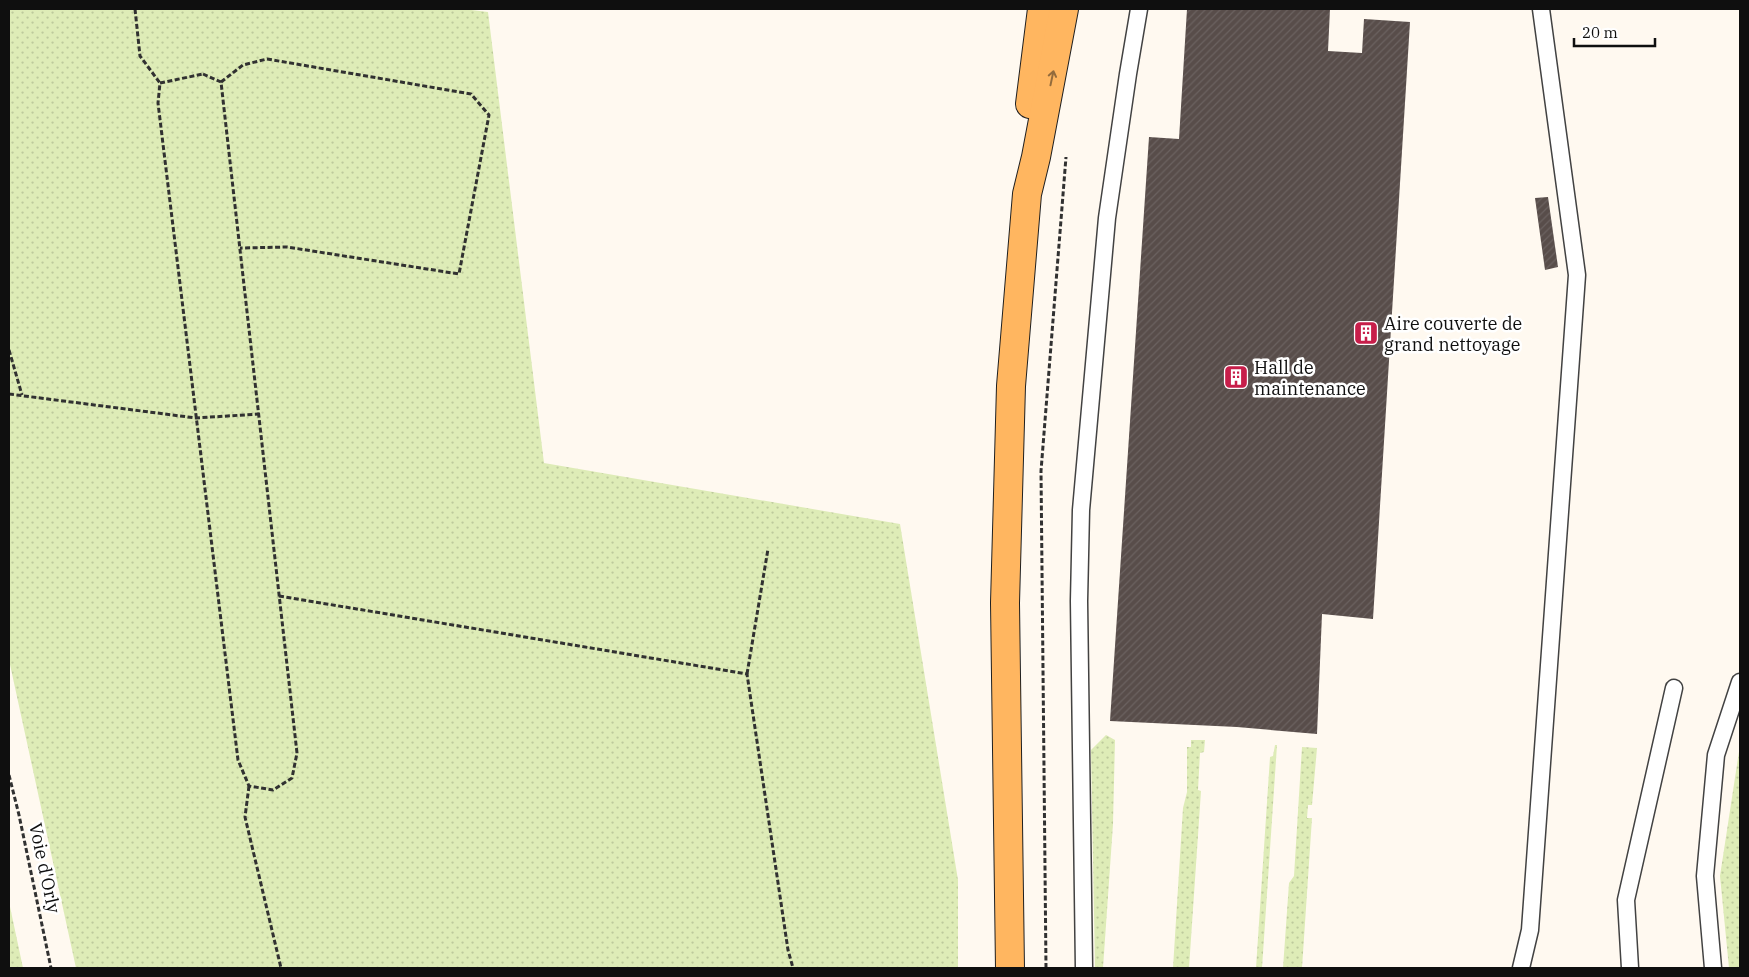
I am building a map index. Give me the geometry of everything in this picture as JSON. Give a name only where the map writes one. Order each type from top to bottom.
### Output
[{"type":"main road","points":[[1027,194],[1022,168],[1042,9]]},
{"type":"main road","points":[[1010,968],[1005,603],[1011,386],[1027,194],[1036,157],[1064,9]]},
{"type":"lane","points":[[1084,968],[1079,601],[1081,510],[1107,218],[1126,83],[1139,9]]},
{"type":"lane","points":[[1521,968],[1530,930],[1577,275],[1541,9]]},
{"type":"lane","points":[[1713,968],[1705,876],[1706,857],[1716,754],[1740,682]]},
{"type":"lane","points":[[1630,968],[1626,900],[1674,688]]},
{"type":"path","points":[[135,9],[140,56],[160,83],[158,103],[238,760],[249,786],[245,817],[281,968]]},
{"type":"path","points":[[221,82],[243,65],[267,60],[472,94],[489,115],[458,274],[287,247],[240,248]]},
{"type":"path","points":[[160,83],[204,74],[221,82]]},
{"type":"path","points":[[221,82],[297,753],[292,778],[273,790],[249,786]]},
{"type":"path","points":[[1046,968],[1041,471],[1066,156]]},
{"type":"path","points":[[9,350],[22,395]]},
{"type":"path","points":[[9,394],[196,418],[259,414]]},
{"type":"path","points":[[768,549],[748,674],[788,950],[793,968]]},
{"type":"path","points":[[279,596],[748,674]]},
{"type":"path","name":"Voie d'Orly","points":[[9,774],[20,815],[51,968]]},
{"type":"green space","points":[[9,9],[463,9],[488,12],[544,463],[900,524],[958,880],[958,968],[76,968],[9,660]]},
{"type":"green space","points":[[1106,735],[1115,740],[1113,824],[1103,968],[1095,968],[1091,750]]},
{"type":"green space","points":[[1191,740],[1205,740],[1204,752],[1200,753],[1198,790],[1201,791],[1189,968],[1173,968],[1183,808],[1187,792],[1187,747],[1191,747]]},
{"type":"green space","points":[[1275,745],[1277,745],[1262,968],[1256,968],[1270,757],[1273,756]]},
{"type":"green space","points":[[1740,745],[1740,968],[1729,968],[1720,876]]},
{"type":"green space","points":[[1302,747],[1317,748],[1312,805],[1308,805],[1307,818],[1312,818],[1302,968],[1283,968],[1289,883],[1294,876]]},
{"type":"green space","points":[[9,902],[23,968],[9,968]]},
{"type":"building","name":"Hall de maintenance","points":[[1187,9],[1330,9],[1328,51],[1362,53],[1364,19],[1410,22],[1373,619],[1322,614],[1317,734],[1237,727],[1110,721],[1149,137],[1179,139]]},
{"type":"building","points":[[1548,197],[1558,267],[1545,270],[1535,198]]},
{"type":"place","name":"Aire couverte de grand nettoyage","points":[[1366,333]]},
{"type":"place","name":"Hall de maintenance","points":[[1236,377]]}]
